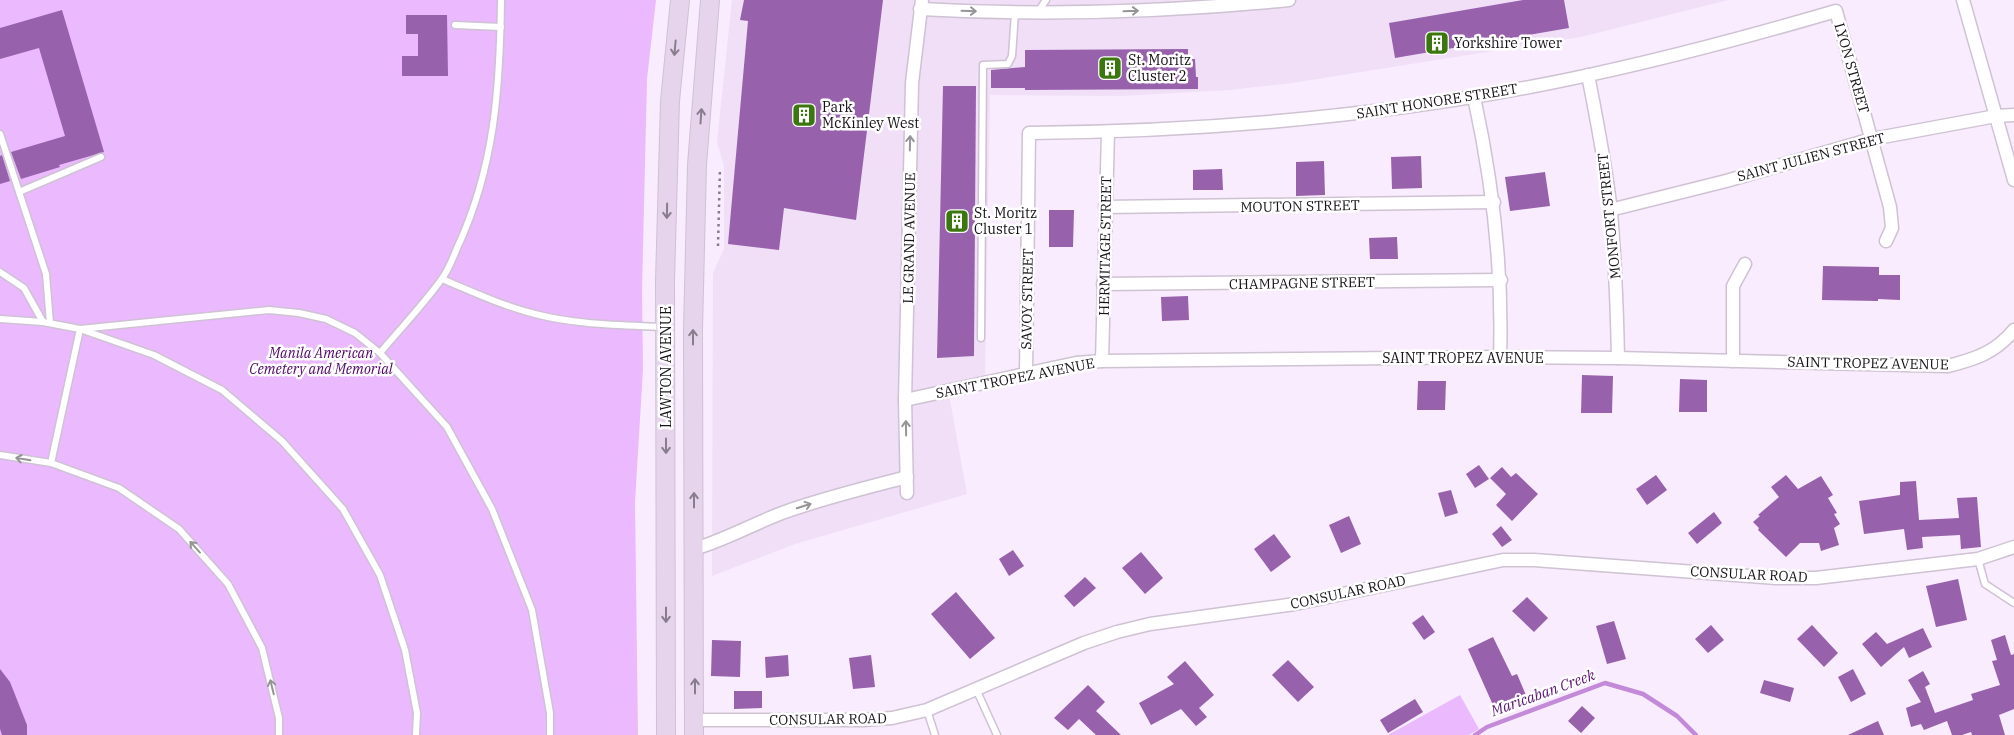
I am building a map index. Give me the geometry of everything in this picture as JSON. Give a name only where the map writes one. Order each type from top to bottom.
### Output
[{"type":"main road","name":"LAWTON AVENUE","points":[[666,735],[665,272],[669,129],[680,0]]},
{"type":"main road","name":"LAWTON AVENUE","points":[[694,728],[693,330],[697,164],[710,0]]},
{"type":"street","points":[[921,4],[1015,13],[1037,13],[1161,10],[1234,2],[1289,0]]},
{"type":"street","points":[[1963,0],[2014,180]]},
{"type":"street","name":"LE GRAND AVENUE","points":[[907,493],[906,400],[912,83],[921,4]]},
{"type":"street","name":"SAINT HONORE STREET","points":[[1029,133],[1200,128],[1383,110],[1474,97],[1588,76],[1713,46],[1836,11]]},
{"type":"street","name":"LYON STREET","points":[[1836,11],[1890,207],[1892,228],[1886,241]]},
{"type":"street","name":"MONFORT STREET","points":[[1588,76],[1601,143],[1610,210],[1615,259],[1618,358]]},
{"type":"street","points":[[1474,97],[1486,149],[1494,202],[1501,280],[1500,357]]},
{"type":"street","name":"SAINT JULIEN STREET","points":[[1610,210],[1726,181],[1872,140],[1996,116],[2014,115]]},
{"type":"street","name":"HERMITAGE STREET","points":[[1102,361],[1108,132]]},
{"type":"street","name":"SAVOY STREET","points":[[1026,374],[1029,133]]},
{"type":"street","name":"MOUTON STREET","points":[[1105,207],[1494,202]]},
{"type":"street","points":[[1733,361],[1733,286],[1745,264]]},
{"type":"street","name":"CHAMPAGNE STREET","points":[[1103,284],[1501,280]]},
{"type":"street","name":"SAINT TROPEZ AVENUE","points":[[906,400],[1076,363],[1102,361],[1500,357],[1948,366],[1977,358],[2004,343],[2014,330]]},
{"type":"street","points":[[694,548],[709,544],[758,522],[806,505],[907,477]]},
{"type":"street","name":"CONSULAR ROAD","points":[[694,728],[892,718],[927,710],[1084,643],[1142,626],[1295,604],[1503,560],[1534,560],[1776,578],[1816,578],[1978,559],[2014,547]]},
{"type":"lane","points":[[380,353],[442,279],[478,197],[490,148],[498,99],[501,0]]},
{"type":"lane","points":[[1037,13],[1046,0]]},
{"type":"lane","points":[[980,338],[983,65],[1008,64],[1012,56],[1015,13]]},
{"type":"lane","points":[[455,25],[501,27]]},
{"type":"lane","points":[[0,134],[46,274],[47,322]]},
{"type":"lane","points":[[19,192],[101,157]]},
{"type":"lane","points":[[0,272],[24,288],[47,322]]},
{"type":"lane","points":[[442,279],[488,299],[535,314],[568,320],[666,328]]},
{"type":"lane","points":[[80,329],[269,310],[299,313],[326,320],[355,333],[380,353],[447,426],[492,509],[532,610],[550,713],[550,735]]},
{"type":"lane","points":[[0,319],[47,322],[80,329],[154,355],[222,390],[282,441],[343,510],[380,575],[405,650],[417,713],[416,735]]},
{"type":"lane","points":[[51,463],[80,329]]},
{"type":"lane","points":[[0,455],[51,463],[119,488],[180,529],[228,584],[262,648],[279,718],[279,735]]},
{"type":"lane","points":[[1978,559],[1986,584],[2014,603]]},
{"type":"lane","points":[[976,689],[996,735]]},
{"type":"lane","points":[[927,710],[935,735]]},
{"type":"path","points":[[718,246],[720,168]]},
{"type":"shaded area","points":[[732,0],[1728,0],[1581,37],[1292,83],[1229,90],[1120,96],[990,95],[985,376],[947,384],[967,494],[795,544],[712,576],[713,273],[724,249],[724,166],[717,142]]},
{"type":"green space","name":"Manila American Cemetery and Memorial","points":[[0,0],[656,0],[647,79],[642,291],[643,369],[635,502],[638,735],[0,735]]},
{"type":"green space","points":[[1460,695],[1479,729],[1469,735],[1388,735]]},
{"type":"building","name":"Park McKinley West","points":[[744,0],[883,0],[856,220],[784,208],[779,250],[728,244],[748,21],[740,20]]},
{"type":"building","name":"Yorkshire Tower","points":[[1523,0],[1564,0],[1569,28],[1395,58],[1389,23]]},
{"type":"building","points":[[62,10],[104,152],[59,165],[60,167],[21,179],[11,152],[65,136],[39,48],[0,59],[0,28]]},
{"type":"building","points":[[406,15],[447,15],[448,76],[402,76],[402,56],[418,56],[418,34],[406,34]]},
{"type":"building","name":"St. Moritz Cluster 2","points":[[1188,49],[1188,59],[1195,59],[1198,89],[1025,90],[1025,88],[991,88],[991,70],[1025,67],[1025,50]]},
{"type":"building","name":"St. Moritz Cluster 1","points":[[943,86],[976,86],[974,356],[937,358]]},
{"type":"building","points":[[2,155],[10,181],[0,184],[0,156]]},
{"type":"building","points":[[1421,156],[1422,188],[1392,189],[1391,157]]},
{"type":"building","points":[[1324,161],[1325,195],[1296,196],[1296,162]]},
{"type":"building","points":[[1222,169],[1223,190],[1193,190],[1193,170]]},
{"type":"building","points":[[1545,172],[1550,206],[1510,211],[1505,177]]},
{"type":"building","points":[[1049,210],[1074,210],[1073,247],[1049,247]]},
{"type":"building","points":[[1397,237],[1398,259],[1370,259],[1369,238]]},
{"type":"building","points":[[1823,266],[1879,267],[1879,275],[1900,275],[1900,300],[1822,300]]},
{"type":"building","points":[[1188,296],[1189,320],[1162,321],[1161,297]]},
{"type":"building","points":[[1582,375],[1613,376],[1612,413],[1581,413]]},
{"type":"building","points":[[1680,379],[1707,380],[1707,412],[1679,412]]},
{"type":"building","points":[[1418,381],[1446,381],[1445,410],[1417,410]]},
{"type":"building","points":[[1479,465],[1489,479],[1475,488],[1466,474]]},
{"type":"building","points":[[1502,467],[1511,477],[1516,473],[1538,494],[1512,521],[1496,505],[1506,494],[1490,478]]},
{"type":"building","points":[[1656,475],[1667,490],[1647,505],[1636,489]]},
{"type":"building","points":[[1786,475],[1798,489],[1821,476],[1833,495],[1828,498],[1837,513],[1834,514],[1840,524],[1834,528],[1839,545],[1821,551],[1819,543],[1800,543],[1786,557],[1758,530],[1759,528],[1753,522],[1760,516],[1758,515],[1779,497],[1771,487]]},
{"type":"building","points":[[1916,481],[1919,520],[1959,518],[1957,498],[1977,497],[1981,547],[1961,549],[1960,535],[1922,537],[1923,548],[1907,550],[1904,529],[1864,534],[1859,501],[1900,495],[1900,482]]},
{"type":"building","points":[[1451,490],[1458,513],[1445,517],[1438,493]]},
{"type":"building","points":[[1714,512],[1722,523],[1697,544],[1688,533]]},
{"type":"building","points":[[1349,516],[1361,544],[1341,553],[1329,525]]},
{"type":"building","points":[[1501,526],[1512,540],[1502,547],[1492,534]]},
{"type":"building","points":[[1274,534],[1291,557],[1271,572],[1254,549]]},
{"type":"building","points":[[1013,550],[1024,566],[1009,576],[999,559]]},
{"type":"building","points":[[1141,552],[1163,578],[1145,594],[1122,568]]},
{"type":"building","points":[[1085,577],[1096,588],[1074,607],[1064,596]]},
{"type":"building","points":[[1958,579],[1967,620],[1936,627],[1926,586]]},
{"type":"building","points":[[956,592],[995,638],[970,659],[931,614]]},
{"type":"building","points":[[1527,597],[1548,618],[1534,632],[1512,611]]},
{"type":"building","points":[[1423,615],[1435,632],[1424,640],[1412,623]]},
{"type":"building","points":[[1614,621],[1626,659],[1607,664],[1596,626]]},
{"type":"building","points":[[1711,625],[1724,640],[1708,653],[1695,639]]},
{"type":"building","points":[[1812,625],[1838,653],[1824,667],[1797,639]]},
{"type":"building","points":[[1923,628],[1932,647],[1909,658],[1904,647],[1881,667],[1862,644],[1876,632],[1887,644]]},
{"type":"building","points":[[2005,635],[2011,655],[2014,654],[2014,709],[1999,715],[2005,735],[1972,735],[1971,732],[1962,735],[1952,735],[1947,721],[1924,730],[1921,724],[1911,727],[1906,708],[1921,702],[1908,680],[1923,671],[1930,684],[1925,687],[1935,713],[1973,700],[1971,694],[2000,685],[1992,661],[1997,660],[1991,640]]},
{"type":"building","points":[[1493,637],[1512,676],[1517,674],[1528,700],[1497,714],[1468,649]]},
{"type":"building","points":[[712,640],[741,641],[740,677],[711,676]]},
{"type":"building","points":[[788,655],[789,676],[766,678],[765,657]]},
{"type":"building","points":[[871,655],[875,687],[853,689],[849,658]]},
{"type":"building","points":[[1288,660],[1314,687],[1298,702],[1272,675]]},
{"type":"building","points":[[1185,661],[1214,695],[1199,708],[1207,717],[1196,726],[1181,709],[1151,725],[1139,703],[1174,684],[1167,677]]},
{"type":"building","points":[[0,669],[10,682],[27,725],[27,735],[2,735],[0,729]]},
{"type":"building","points":[[1853,669],[1866,694],[1851,702],[1838,677]]},
{"type":"building","points":[[1764,680],[1794,688],[1790,702],[1760,693]]},
{"type":"building","points":[[1088,685],[1105,702],[1096,711],[1121,735],[1096,735],[1079,719],[1068,730],[1054,718]]},
{"type":"building","points":[[734,691],[762,691],[762,708],[734,709]]},
{"type":"building","points":[[1415,699],[1423,712],[1388,733],[1380,720]]},
{"type":"building","points":[[1582,706],[1595,718],[1581,733],[1568,721]]},
{"type":"building","points":[[1878,721],[1884,735],[1848,735]]},
{"type":"waterway","name":"Maricaban Creek","points":[[1475,735],[1487,727],[1605,683],[1643,694],[1677,716],[1696,735]]},
{"type":"place","name":"Yorkshire Tower","points":[[1437,43]]},
{"type":"place","name":"St. Moritz Cluster 2","points":[[1110,68]]},
{"type":"place","name":"Park McKinley West","points":[[804,115]]},
{"type":"place","name":"St. Moritz Cluster 1","points":[[957,221]]}]
